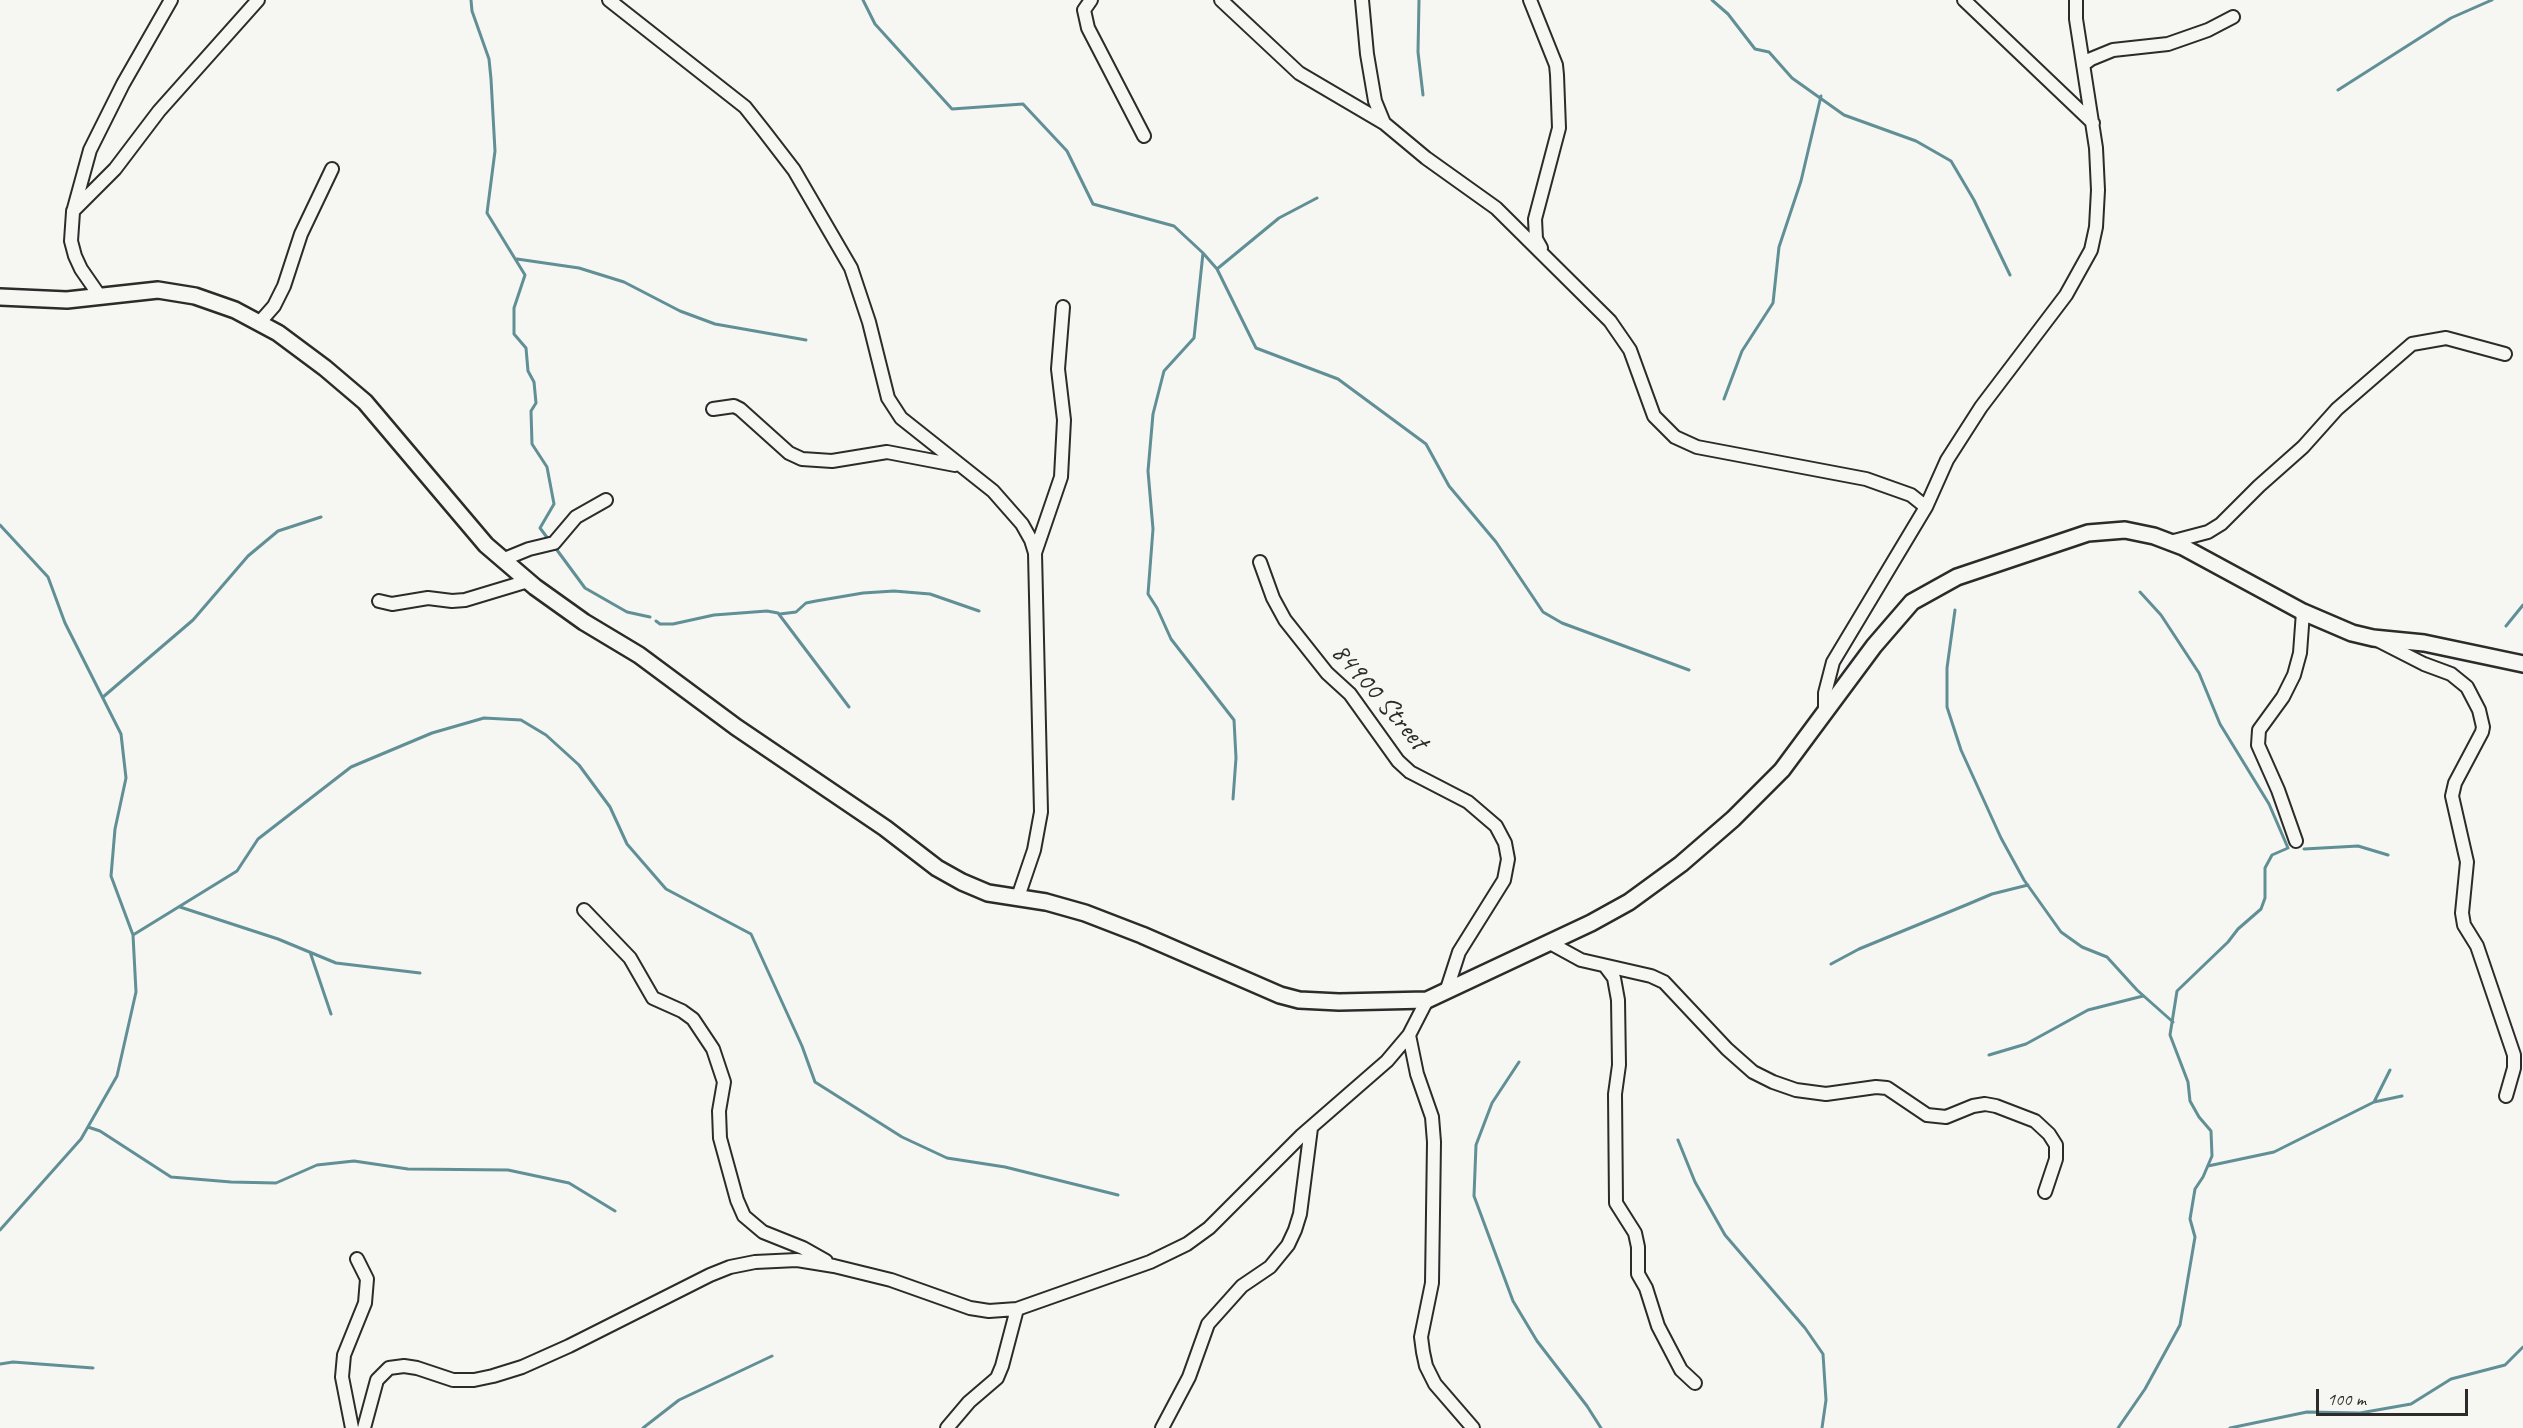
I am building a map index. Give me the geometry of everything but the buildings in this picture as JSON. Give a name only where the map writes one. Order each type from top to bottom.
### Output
[{"type":"street","points":[[99,296],[81,269],[70,241],[73,212],[90,150],[99,130],[171,0]]},
{"type":"street","points":[[73,212],[115,169],[159,111],[218,42],[258,0]]},
{"type":"street","points":[[609,0],[745,107],[764,130],[794,170],[851,268],[866,313],[888,398],[901,418],[993,490],[1022,524],[1035,553]]},
{"type":"street","points":[[1091,0],[1084,10],[1088,28],[1144,136]]},
{"type":"street","points":[[1221,0],[1299,73],[1384,123],[1426,158],[1496,208],[1610,321],[1630,350],[1654,416],[1675,437],[1697,447],[1866,479],[1911,495],[1926,507]]},
{"type":"street","points":[[1362,0],[1367,54],[1376,101],[1384,123]]},
{"type":"street","points":[[1530,0],[1556,65],[1557,75],[1559,128],[1535,219],[1536,239],[1544,255]]},
{"type":"street","points":[[1964,0],[2093,123]]},
{"type":"street","points":[[1825,714],[1825,693],[1833,662],[1926,507],[1947,460],[1981,407],[2062,302],[2091,250],[2096,227],[2098,190],[2093,123],[2076,19],[2076,0]]},
{"type":"street","points":[[2083,65],[2113,50],[2168,44],[2208,30],[2233,17]]},
{"type":"street","points":[[259,323],[273,306],[284,286],[301,234],[332,169]]},
{"type":"street","points":[[0,297],[36,300],[158,290],[195,296],[235,310],[278,333],[365,402],[502,560],[584,622],[639,655],[736,727],[885,828],[937,868],[962,882],[988,892],[1084,913],[1142,935],[1280,995],[1299,1000],[1339,1002],[1427,1000],[1550,943],[1629,902],[1681,864],[1733,819],[1782,770],[1900,613],[1912,602],[1934,587],[1957,577],[2088,533],[2125,530],[2170,542],[2303,612],[2352,633],[2373,638],[2424,643],[2523,664]]},
{"type":"street","points":[[1018,897],[1034,850],[1041,812],[1035,553],[1061,477],[1064,420],[1058,369],[1063,307]]},
{"type":"street","points":[[2170,542],[2208,532],[2221,524],[2303,447],[2337,410],[2412,344],[2446,338],[2505,354]]},
{"type":"street","points":[[713,409],[734,406],[740,409],[789,453],[802,459],[832,461],[887,452],[962,466]]},
{"type":"street","points":[[502,560],[529,549],[554,543],[576,517],[606,500]]},
{"type":"street","name":"84900 Street","points":[[1260,562],[1273,598],[1285,620],[1327,673],[1350,694],[1398,761],[1410,772],[1475,807],[1496,826],[1505,843],[1508,860],[1504,880],[1459,952],[1446,992]]},
{"type":"street","points":[[379,600],[392,604],[428,598],[465,600],[528,581]]},
{"type":"street","points":[[2296,841],[2278,790],[2258,745],[2259,730],[2283,697],[2294,675],[2300,653],[2303,612]]},
{"type":"street","points":[[2373,638],[2424,664],[2451,674],[2467,687],[2479,710],[2483,727],[2455,783],[2452,796],[2467,862],[2462,913],[2464,925],[2477,946],[2514,1055],[2514,1068],[2506,1096]]},
{"type":"street","points":[[584,910],[630,958],[652,998],[682,1011],[693,1019],[713,1049],[724,1082],[719,1111],[720,1138],[737,1200],[744,1216],[763,1232],[803,1248],[834,1266]]},
{"type":"street","points":[[1550,943],[1566,954],[1605,966],[1651,976],[1664,982],[1726,1049],[1753,1072],[1773,1082],[1796,1090],[1826,1094],[1876,1087],[1887,1088],[1928,1115],[1946,1117],[1973,1106],[1985,1104],[2035,1121],[2049,1134],[2056,1145],[2056,1159],[2045,1192]]},
{"type":"street","points":[[1605,966],[1614,978],[1618,994],[1620,1043],[1615,1094],[1616,1203],[1635,1233],[1638,1247],[1638,1274],[1646,1288],[1658,1326],[1681,1370],[1695,1383]]},
{"type":"street","points":[[364,1428],[377,1380],[389,1368],[404,1366],[417,1368],[453,1380],[474,1380],[493,1376],[522,1367],[569,1346],[730,1267],[771,1260],[797,1260],[834,1266],[891,1280],[970,1308],[989,1311],[1017,1309],[1150,1262],[1186,1244],[1209,1228],[1311,1128],[1388,1061],[1409,1035],[1427,1000]]},
{"type":"street","points":[[1409,1035],[1417,1074],[1432,1117],[1434,1142],[1432,1282],[1421,1337],[1423,1352],[1426,1366],[1435,1384],[1473,1428]]},
{"type":"street","points":[[1162,1428],[1189,1377],[1208,1324],[1242,1286],[1270,1267],[1288,1245],[1295,1230],[1311,1128]]},
{"type":"street","points":[[352,1428],[342,1377],[344,1354],[365,1303],[366,1279],[357,1259]]},
{"type":"street","points":[[947,1428],[969,1402],[997,1378],[1017,1309]]},
{"type":"waterway","points":[[471,0],[472,11],[489,59],[491,79],[495,151],[487,213],[525,275],[514,308],[514,334],[526,348],[528,371],[534,382],[536,403],[531,411],[532,444],[547,467],[554,504],[540,528],[549,540]]},
{"type":"waterway","points":[[863,0],[875,24],[952,109],[1023,104],[1067,151],[1093,204],[1174,226],[1203,253],[1217,269],[1256,348],[1338,379],[1426,444],[1449,486],[1496,542],[1543,612],[1562,623],[1689,670]]},
{"type":"waterway","points":[[1419,0],[1418,52],[1423,95]]},
{"type":"waterway","points":[[1712,0],[1728,14],[1755,49],[1769,52],[1792,78],[1844,115],[1916,141],[1951,161],[1974,200],[2010,275]]},
{"type":"waterway","points":[[2338,90],[2451,18],[2492,0]]},
{"type":"waterway","points":[[1724,399],[1742,351],[1773,303],[1779,247],[1801,181],[1821,96]]},
{"type":"waterway","points":[[1217,269],[1279,218],[1317,198]]},
{"type":"waterway","points":[[1203,253],[1194,338],[1164,371],[1153,414],[1148,471],[1153,529],[1148,594],[1171,639],[1234,720],[1236,758],[1233,799]]},
{"type":"waterway","points":[[517,259],[579,268],[624,282],[680,311],[715,324],[806,340]]},
{"type":"waterway","points":[[103,697],[193,620],[248,556],[278,531],[321,517]]},
{"type":"waterway","points":[[0,525],[48,577],[65,623],[121,734],[126,778],[115,829],[111,876],[133,935],[136,992],[117,1076],[81,1139],[0,1230]]},
{"type":"waterway","points":[[554,546],[585,588],[627,612],[650,617]]},
{"type":"waterway","points":[[780,614],[796,612],[806,603],[863,593],[894,591],[930,594],[979,611]]},
{"type":"waterway","points":[[2118,1428],[2145,1389],[2180,1325],[2195,1237],[2190,1219],[2195,1189],[2212,1156],[2211,1131],[2199,1117],[2190,1101],[2188,1082],[2170,1035],[2177,991],[2261,909],[2265,898],[2265,868],[2272,855],[2288,848],[2269,804],[2220,724],[2199,673],[2161,615],[2140,592]]},
{"type":"waterway","points":[[2506,626],[2523,605]]},
{"type":"waterway","points":[[1955,610],[1947,668],[1947,707],[1961,750],[2001,838],[2024,880],[2061,932],[2082,947],[2107,957],[2137,990],[2173,1022]]},
{"type":"waterway","points":[[656,621],[660,624],[673,624],[714,615],[767,611],[778,613],[849,707]]},
{"type":"waterway","points":[[133,935],[237,871],[258,839],[351,767],[432,733],[484,718],[521,720],[546,735],[579,765],[610,807],[627,844],[666,889],[751,934],[802,1046],[815,1082],[902,1137],[947,1158],[1005,1167],[1118,1195]]},
{"type":"waterway","points":[[2304,849],[2358,846],[2388,855]]},
{"type":"waterway","points":[[1831,964],[1859,949],[1992,894],[2028,885]]},
{"type":"waterway","points":[[180,907],[278,939],[336,963],[420,973]]},
{"type":"waterway","points":[[310,952],[331,1014]]},
{"type":"waterway","points":[[1989,1055],[2026,1044],[2088,1010],[2143,996]]},
{"type":"waterway","points":[[1519,1062],[1492,1103],[1476,1145],[1474,1196],[1513,1301],[1537,1341],[1601,1428]]},
{"type":"waterway","points":[[2374,1102],[2390,1070]]},
{"type":"waterway","points":[[2208,1166],[2274,1152],[2374,1102],[2402,1096]]},
{"type":"waterway","points":[[88,1127],[100,1131],[171,1177],[276,1183],[317,1165],[354,1161],[408,1169],[508,1170],[569,1183],[615,1211]]},
{"type":"waterway","points":[[1678,1140],[1695,1182],[1725,1235],[1805,1328],[1823,1354],[1826,1400],[1822,1428]]},
{"type":"waterway","points":[[2230,1428],[2307,1412],[2360,1413],[2411,1404],[2451,1379],[2505,1365],[2523,1347]]},
{"type":"waterway","points":[[643,1428],[679,1400],[772,1356]]},
{"type":"waterway","points":[[0,1364],[13,1362],[93,1368]]}]
